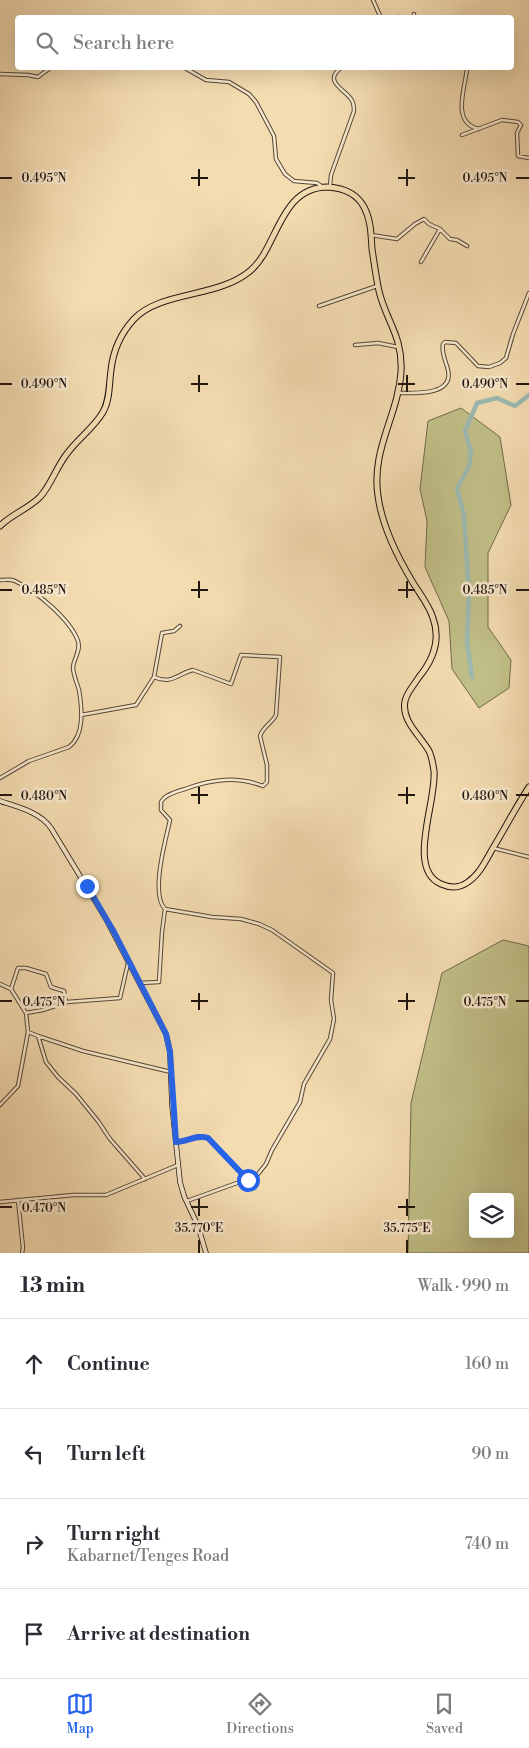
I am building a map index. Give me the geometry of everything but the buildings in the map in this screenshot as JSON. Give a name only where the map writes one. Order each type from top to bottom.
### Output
[{"type":"main road","points":[[0,526],[42,495],[68,452],[101,415],[106,406],[111,369],[120,338],[135,318],[157,304],[212,290],[239,279],[246,274],[259,262],[287,210],[299,198],[323,187],[348,192],[362,204],[368,217],[377,286],[395,331],[401,365],[398,393],[380,450],[377,487],[380,510],[388,533],[409,575],[428,605],[434,620],[435,650],[424,671],[406,697],[404,704],[408,721],[428,749],[434,771],[435,787],[426,832],[424,862],[431,876],[438,883],[454,887],[463,885],[475,876],[529,787]]},
{"type":"street","points":[[373,0],[380,15]]},
{"type":"street","points":[[0,74],[38,77],[47,70]]},
{"type":"street","points":[[188,70],[206,80],[229,82],[249,94],[260,108],[274,136],[276,159],[284,174],[294,181],[317,182],[323,187]]},
{"type":"street","points":[[330,187],[330,175],[354,111],[352,101],[339,88],[334,78],[339,70]]},
{"type":"street","points":[[467,70],[462,110],[469,124],[480,129]]},
{"type":"street","points":[[462,135],[502,120],[520,122],[521,125],[517,133],[518,155],[520,158],[529,158]]},
{"type":"street","points":[[371,235],[397,239],[423,219],[428,224],[440,229],[450,238],[467,246]]},
{"type":"street","points":[[420,262],[440,229]]},
{"type":"street","points":[[318,306],[377,286]]},
{"type":"street","points":[[398,393],[428,392],[446,384],[449,376],[442,350],[445,342],[456,343],[478,366],[489,368],[503,361],[508,355],[513,334],[529,293]]},
{"type":"street","points":[[355,345],[378,343],[399,347]]},
{"type":"street","points":[[0,580],[14,580],[45,600],[77,640],[79,647],[73,667],[78,689],[80,715],[79,732],[75,742],[69,747],[29,761],[0,778]]},
{"type":"street","points":[[80,715],[136,705],[154,677],[162,633],[174,632],[180,626]]},
{"type":"street","points":[[140,983],[159,982],[165,909],[160,902],[159,883],[161,862],[170,820],[162,810],[161,802],[169,795],[211,781],[242,780],[263,786],[266,785],[268,778],[267,765],[260,736],[265,726],[276,715],[280,657],[241,655],[231,684],[193,670],[169,680],[154,677]]},
{"type":"street","points":[[0,801],[36,815],[48,823],[92,893],[166,1034],[170,1052],[178,1165],[182,1188],[198,1226],[206,1253]]},
{"type":"street","points":[[493,848],[529,857]]},
{"type":"street","points":[[165,909],[203,916],[241,919],[259,924],[272,930],[333,973],[331,1000],[334,1019],[330,1040],[304,1084],[300,1102],[266,1164],[258,1174],[248,1180],[187,1201]]},
{"type":"street","points":[[26,1013],[43,1010],[67,1002],[120,998],[128,962]]},
{"type":"street","points":[[11,989],[18,968],[26,968],[46,974],[51,987],[64,991],[67,1002]]},
{"type":"street","points":[[0,984],[11,989],[26,1013],[28,1032],[18,1086],[0,1104]]},
{"type":"street","points":[[28,1032],[84,1051],[171,1072]]},
{"type":"street","points":[[38,1036],[46,1062],[58,1077],[76,1094],[110,1139],[145,1179]]},
{"type":"street","points":[[176,1142],[200,1136],[208,1138],[248,1180]]},
{"type":"street","points":[[0,1202],[73,1195],[106,1195],[178,1165]]},
{"type":"street","points":[[18,1200],[24,1248],[22,1253]]},
{"type":"shaded area","points":[[461,408],[500,437],[511,505],[488,553],[488,627],[511,660],[509,688],[479,708],[452,669],[449,621],[425,567],[427,521],[420,489],[428,421]]},
{"type":"shaded area","points":[[503,940],[529,946],[529,1253],[408,1253],[411,1103],[442,973]]},
{"type":"waterway","points":[[472,677],[467,642],[469,593],[464,516],[457,488],[469,467],[471,452],[465,431],[477,403],[497,398],[515,406],[529,395]]},
{"type":"route","points":[[87,886],[114,932],[168,1039],[176,1142],[200,1136],[208,1138],[248,1180]]}]
